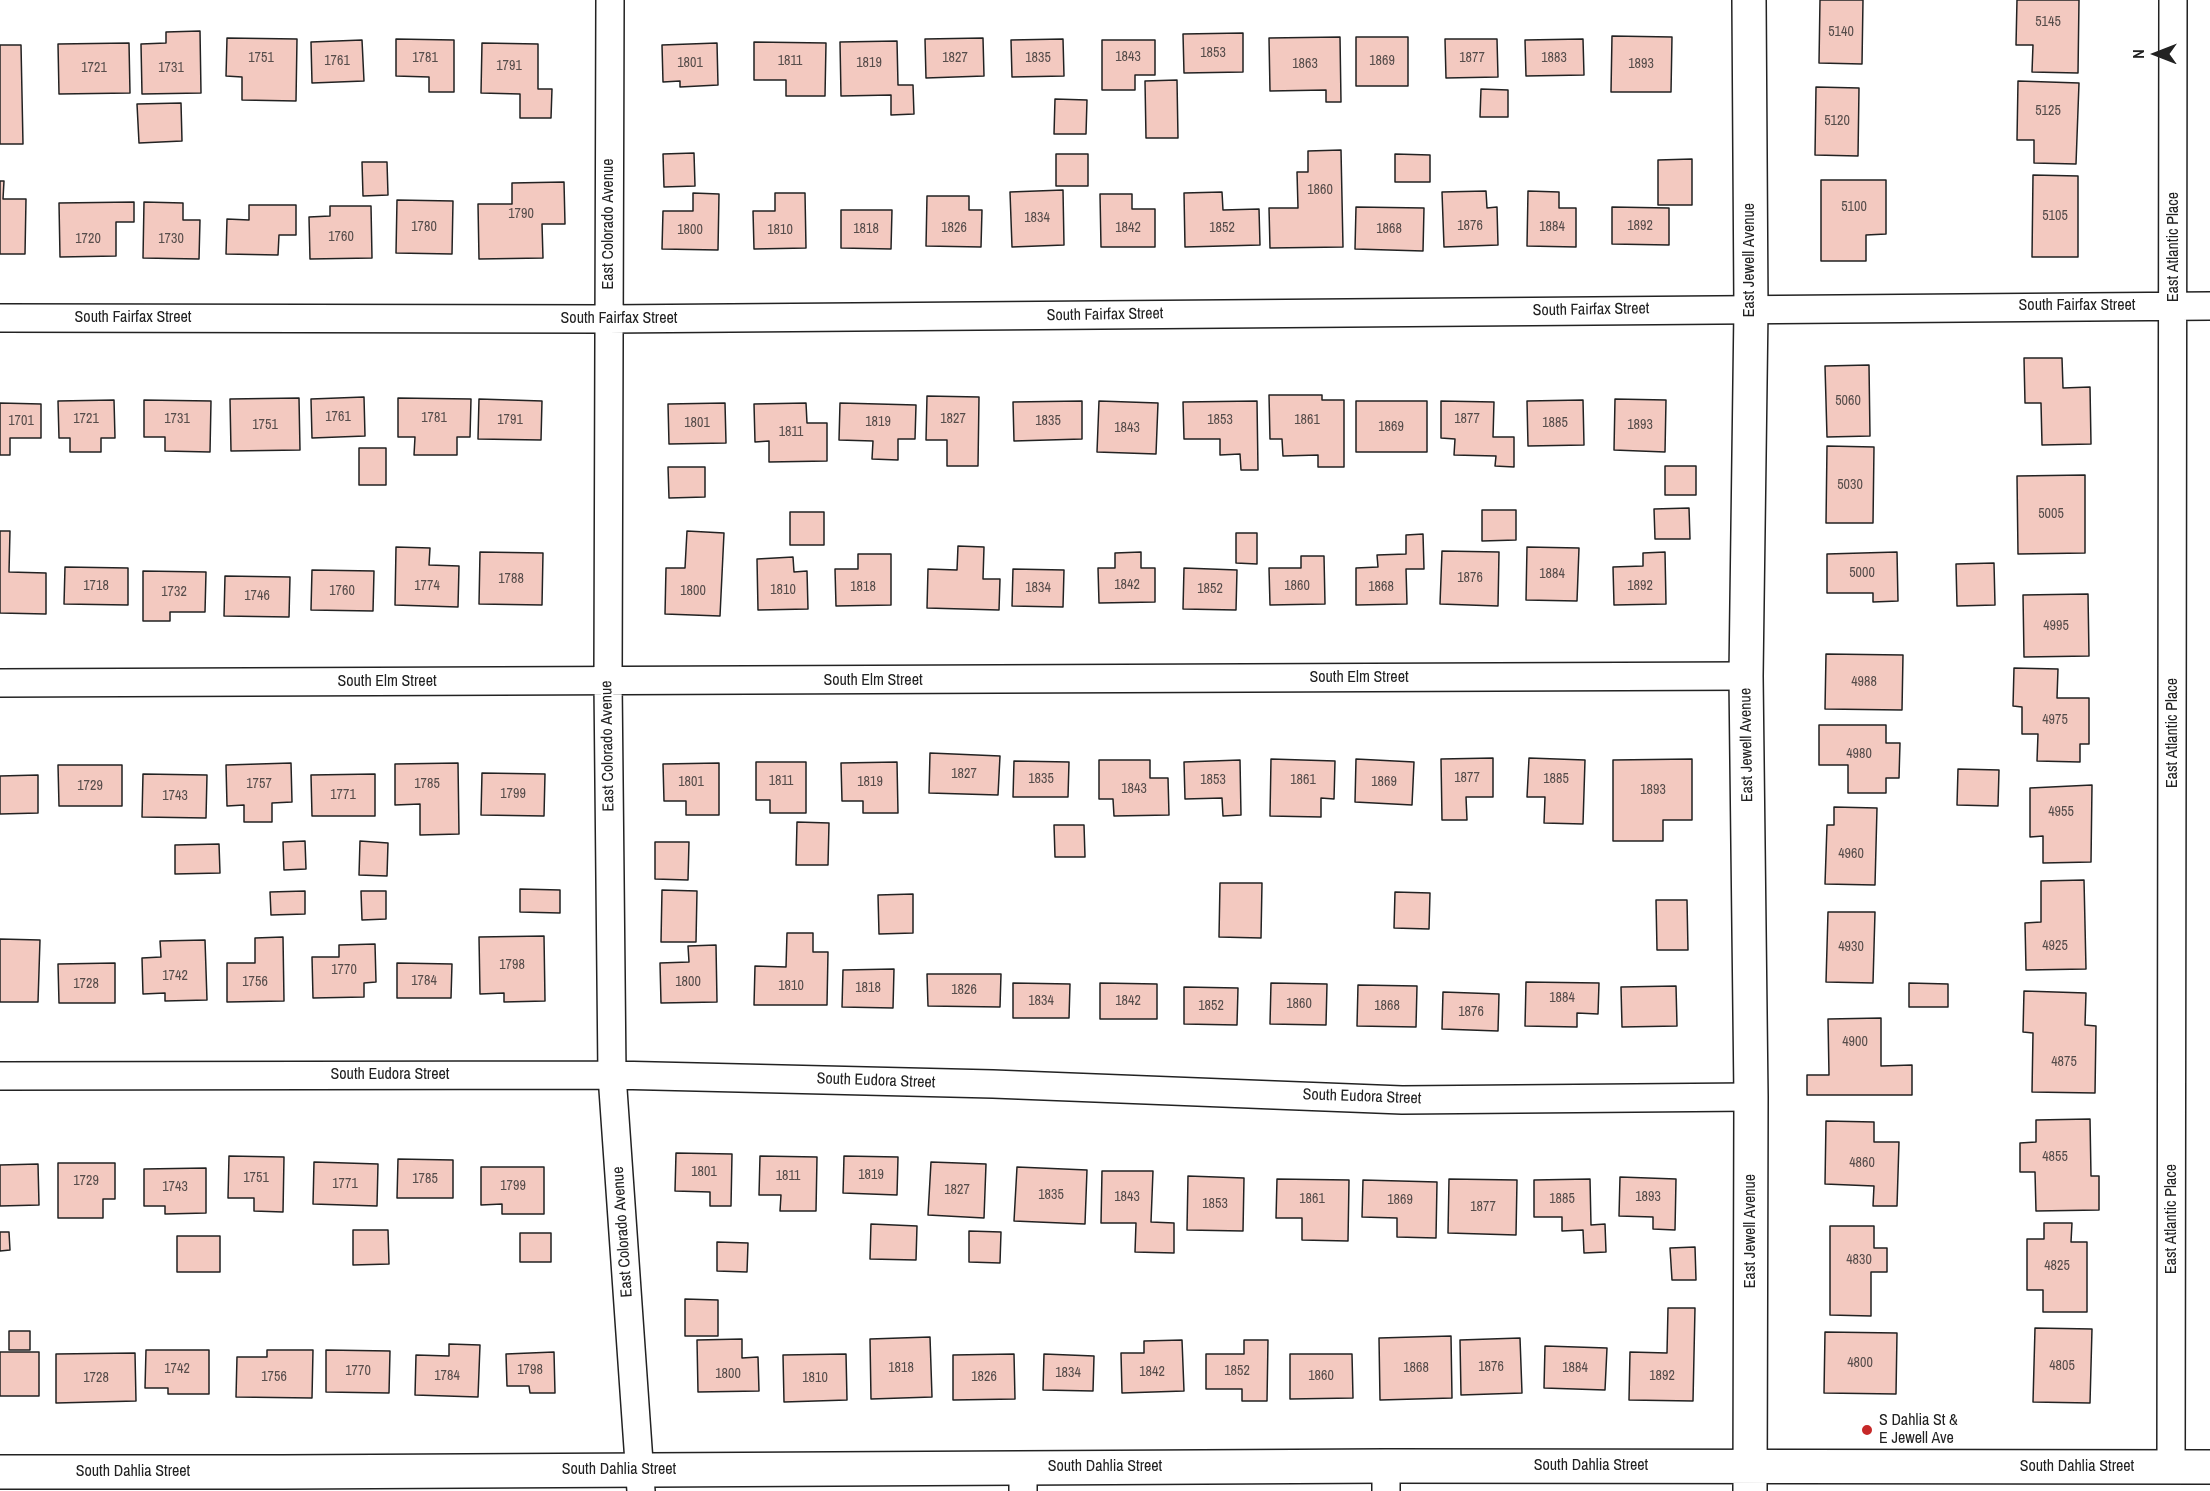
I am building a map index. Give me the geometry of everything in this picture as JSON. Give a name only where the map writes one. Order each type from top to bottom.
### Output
[{"type":"street","name":"East Colorado Avenue","points":[[610,0],[608,682],[612,1075],[641,1480]]},
{"type":"street","name":"East Jewell Avenue","points":[[1749,0],[1751,309],[1746,676],[1751,1096],[1750,1479]]},
{"type":"street","name":"East Atlantic Place","points":[[2171,1467],[2174,0]]},
{"type":"street","name":"South Fairfax Street","points":[[0,318],[608,319],[2210,306]]},
{"type":"street","name":"South Elm Street","points":[[0,683],[1746,676]]},
{"type":"street","name":"South Eudora Street","points":[[0,1076],[612,1075],[993,1084],[1401,1100],[1751,1096]]},
{"type":"street","name":"South Dahlia Street","points":[[0,1472],[283,1482],[1750,1479],[2210,1467]]},
{"type":"building","points":[[1820,0],[1863,0],[1862,64],[1819,63]]},
{"type":"building","points":[[2017,0],[2079,0],[2078,73],[2032,72],[2033,45],[2016,45]]},
{"type":"building","points":[[200,31],[201,93],[142,94],[141,44],[166,43],[166,32]]},
{"type":"building","points":[[1243,33],[1243,72],[1184,73],[1183,34]]},
{"type":"building","points":[[1612,36],[1672,37],[1671,92],[1611,92]]},
{"type":"building","points":[[1340,37],[1341,102],[1326,102],[1326,90],[1270,91],[1269,38]]},
{"type":"building","points":[[1356,37],[1408,37],[1408,86],[1356,86]]},
{"type":"building","points":[[227,38],[297,39],[296,101],[242,100],[242,77],[226,76]]},
{"type":"building","points":[[983,38],[984,76],[926,78],[925,39]]},
{"type":"building","points":[[396,39],[454,40],[454,92],[429,92],[429,77],[396,76]]},
{"type":"building","points":[[1063,39],[1064,76],[1012,77],[1011,40]]},
{"type":"building","points":[[1445,39],[1497,39],[1498,77],[1446,78]]},
{"type":"building","points":[[1583,39],[1584,75],[1526,76],[1525,40]]},
{"type":"building","points":[[362,40],[364,81],[312,83],[311,42]]},
{"type":"building","points":[[1102,40],[1155,40],[1155,75],[1135,75],[1135,90],[1102,90]]},
{"type":"building","points":[[897,41],[898,85],[913,85],[914,114],[891,115],[891,95],[841,96],[840,42]]},
{"type":"building","points":[[754,42],[826,43],[825,96],[786,96],[786,80],[754,80]]},
{"type":"building","points":[[129,43],[130,93],[59,94],[58,44]]},
{"type":"building","points":[[482,43],[538,44],[538,89],[552,89],[551,118],[520,118],[520,94],[481,93]]},
{"type":"building","points":[[717,43],[718,85],[680,87],[680,81],[663,82],[662,45]]},
{"type":"building","points":[[0,45],[21,45],[23,144],[0,144]]},
{"type":"building","points":[[1177,80],[1178,138],[1146,138],[1145,81]]},
{"type":"building","points":[[2018,81],[2079,83],[2076,164],[2034,163],[2034,140],[2017,140]]},
{"type":"building","points":[[1816,87],[1859,88],[1858,156],[1815,155]]},
{"type":"building","points":[[1481,89],[1508,90],[1508,117],[1480,117]]},
{"type":"building","points":[[1055,99],[1087,100],[1086,134],[1054,134]]},
{"type":"building","points":[[181,103],[182,141],[139,143],[137,104]]},
{"type":"building","points":[[1341,150],[1343,247],[1270,248],[1269,208],[1298,208],[1297,172],[1308,172],[1308,151]]},
{"type":"building","points":[[694,153],[695,186],[664,187],[663,154]]},
{"type":"building","points":[[1056,154],[1088,154],[1088,186],[1056,186]]},
{"type":"building","points":[[1395,154],[1430,155],[1430,182],[1395,182]]},
{"type":"building","points":[[1692,159],[1692,205],[1658,205],[1658,160]]},
{"type":"building","points":[[362,162],[387,162],[388,195],[363,196]]},
{"type":"building","points":[[2033,175],[2078,176],[2078,257],[2032,257]]},
{"type":"building","points":[[1821,180],[1886,180],[1886,234],[1866,235],[1866,261],[1821,261]]},
{"type":"building","points":[[0,181],[4,181],[3,199],[26,199],[25,254],[0,254]]},
{"type":"building","points":[[564,182],[565,224],[542,224],[543,258],[479,259],[478,204],[512,204],[512,183]]},
{"type":"building","points":[[1063,190],[1064,245],[1012,247],[1010,192]]},
{"type":"building","points":[[1486,191],[1487,208],[1497,207],[1498,245],[1444,247],[1442,192]]},
{"type":"building","points":[[1528,191],[1559,192],[1559,208],[1576,208],[1576,247],[1527,246]]},
{"type":"building","points":[[1222,192],[1223,210],[1259,209],[1260,245],[1185,247],[1184,193]]},
{"type":"building","points":[[693,193],[719,194],[718,250],[662,249],[663,211],[693,211]]},
{"type":"building","points":[[775,193],[805,193],[806,248],[754,249],[753,211],[775,211]]},
{"type":"building","points":[[1100,194],[1132,194],[1132,209],[1155,209],[1155,247],[1101,247]]},
{"type":"building","points":[[927,196],[969,196],[969,210],[982,210],[981,247],[926,246]]},
{"type":"building","points":[[397,200],[453,201],[452,254],[396,253]]},
{"type":"building","points":[[134,202],[134,222],[116,222],[116,256],[60,257],[59,203]]},
{"type":"building","points":[[144,202],[183,203],[183,220],[200,220],[199,259],[143,258]]},
{"type":"building","points":[[249,205],[296,205],[296,235],[279,235],[278,255],[226,254],[227,219],[249,220]]},
{"type":"building","points":[[330,206],[371,206],[372,258],[310,259],[309,217],[330,216]]},
{"type":"building","points":[[1356,207],[1424,208],[1423,251],[1355,249]]},
{"type":"building","points":[[1612,207],[1669,208],[1669,245],[1612,244]]},
{"type":"building","points":[[841,210],[892,210],[891,249],[841,248]]},
{"type":"building","points":[[2024,358],[2062,358],[2063,388],[2090,387],[2091,444],[2042,445],[2041,403],[2025,403]]},
{"type":"building","points":[[1869,365],[1870,436],[1827,437],[1825,366]]},
{"type":"building","points":[[1269,395],[1322,395],[1322,400],[1344,400],[1344,467],[1318,467],[1318,455],[1283,456],[1282,439],[1270,439]]},
{"type":"building","points":[[927,396],[979,397],[978,466],[947,466],[947,440],[926,440]]},
{"type":"building","points":[[364,397],[365,436],[312,438],[311,399]]},
{"type":"building","points":[[299,398],[300,450],[231,451],[230,399]]},
{"type":"building","points":[[398,398],[471,399],[470,437],[457,437],[457,455],[414,455],[415,437],[398,437]]},
{"type":"building","points":[[479,399],[542,401],[541,440],[478,439]]},
{"type":"building","points":[[1615,399],[1666,400],[1665,452],[1614,450]]},
{"type":"building","points":[[114,400],[115,438],[101,438],[101,452],[70,452],[70,438],[59,438],[58,401]]},
{"type":"building","points":[[144,400],[211,401],[210,452],[165,451],[165,437],[144,437]]},
{"type":"building","points":[[1583,400],[1584,445],[1528,446],[1527,401]]},
{"type":"building","points":[[1082,401],[1082,439],[1014,441],[1013,402]]},
{"type":"building","points":[[1099,401],[1158,403],[1156,454],[1097,452]]},
{"type":"building","points":[[1257,401],[1258,470],[1241,470],[1240,454],[1220,455],[1220,439],[1184,439],[1183,402]]},
{"type":"building","points":[[1356,401],[1427,401],[1427,452],[1356,452]]},
{"type":"building","points":[[1441,401],[1494,402],[1493,437],[1514,437],[1514,467],[1495,466],[1496,456],[1454,455],[1455,439],[1441,438]]},
{"type":"building","points":[[0,403],[41,404],[41,438],[10,438],[10,455],[0,455]]},
{"type":"building","points":[[725,403],[726,443],[669,444],[668,404]]},
{"type":"building","points":[[806,403],[807,423],[827,423],[827,461],[769,462],[769,441],[755,442],[754,404]]},
{"type":"building","points":[[840,403],[916,405],[915,439],[898,439],[898,460],[872,459],[873,441],[839,440]]},
{"type":"building","points":[[1827,446],[1874,447],[1873,523],[1826,523]]},
{"type":"building","points":[[359,448],[386,448],[386,485],[359,485]]},
{"type":"building","points":[[1665,466],[1696,466],[1696,495],[1665,495]]},
{"type":"building","points":[[668,467],[705,467],[705,497],[669,498]]},
{"type":"building","points":[[2085,475],[2085,553],[2018,554],[2017,476]]},
{"type":"building","points":[[1689,508],[1690,539],[1655,539],[1654,509]]},
{"type":"building","points":[[1482,510],[1516,510],[1516,540],[1482,541]]},
{"type":"building","points":[[790,512],[824,512],[824,545],[790,545]]},
{"type":"building","points":[[0,531],[10,531],[9,572],[46,573],[46,614],[0,613]]},
{"type":"building","points":[[687,531],[724,533],[720,616],[665,614],[666,568],[685,568]]},
{"type":"building","points":[[1236,533],[1257,533],[1257,564],[1236,563]]},
{"type":"building","points":[[1423,534],[1424,569],[1406,569],[1407,604],[1356,605],[1356,568],[1378,567],[1377,555],[1406,554],[1406,535]]},
{"type":"building","points":[[958,546],[984,547],[983,579],[1000,579],[999,610],[927,608],[928,569],[957,570]]},
{"type":"building","points":[[396,547],[430,548],[429,565],[459,566],[458,607],[395,605]]},
{"type":"building","points":[[1527,547],[1579,548],[1577,601],[1526,600]]},
{"type":"building","points":[[1442,551],[1499,552],[1498,606],[1440,604]]},
{"type":"building","points":[[480,552],[543,553],[542,605],[479,604]]},
{"type":"building","points":[[1141,552],[1141,568],[1155,568],[1155,602],[1099,603],[1098,568],[1115,568],[1115,553]]},
{"type":"building","points":[[1665,552],[1666,604],[1614,605],[1613,567],[1643,566],[1643,553]]},
{"type":"building","points":[[1897,552],[1898,601],[1873,602],[1873,593],[1827,593],[1827,554]]},
{"type":"building","points":[[858,554],[891,554],[891,605],[836,606],[835,569],[858,569]]},
{"type":"building","points":[[1301,556],[1324,556],[1325,604],[1270,605],[1269,568],[1301,568]]},
{"type":"building","points":[[793,557],[794,572],[807,571],[808,609],[758,610],[757,559]]},
{"type":"building","points":[[1994,563],[1995,605],[1957,606],[1956,564]]},
{"type":"building","points":[[65,567],[128,568],[128,605],[64,604]]},
{"type":"building","points":[[1184,568],[1237,570],[1236,610],[1183,609]]},
{"type":"building","points":[[1013,569],[1064,570],[1063,607],[1012,606]]},
{"type":"building","points":[[312,570],[374,571],[373,611],[311,610]]},
{"type":"building","points":[[143,571],[206,572],[205,612],[170,612],[170,621],[143,621]]},
{"type":"building","points":[[225,576],[290,577],[289,617],[224,616]]},
{"type":"building","points":[[2088,594],[2089,656],[2024,657],[2023,595]]},
{"type":"building","points":[[1826,654],[1903,655],[1902,710],[1825,709]]},
{"type":"building","points":[[2014,668],[2058,669],[2057,698],[2089,698],[2089,744],[2080,744],[2080,762],[2037,761],[2038,734],[2022,734],[2022,707],[2013,706]]},
{"type":"building","points":[[1819,725],[1886,725],[1886,743],[1900,743],[1899,778],[1886,778],[1886,793],[1848,793],[1848,765],[1819,765]]},
{"type":"building","points":[[930,753],[1000,756],[998,795],[929,793]]},
{"type":"building","points":[[1493,758],[1493,797],[1466,797],[1467,820],[1442,820],[1441,759]]},
{"type":"building","points":[[1529,758],[1585,760],[1583,824],[1544,823],[1545,797],[1527,797]]},
{"type":"building","points":[[1271,759],[1335,761],[1334,799],[1321,798],[1321,817],[1270,816]]},
{"type":"building","points":[[1356,759],[1414,762],[1412,805],[1355,802]]},
{"type":"building","points":[[1692,759],[1692,820],[1663,820],[1663,841],[1613,841],[1613,760]]},
{"type":"building","points":[[1099,760],[1150,760],[1150,778],[1168,778],[1169,815],[1114,816],[1113,799],[1099,799]]},
{"type":"building","points":[[1240,760],[1241,815],[1223,816],[1222,798],[1185,799],[1184,762]]},
{"type":"building","points":[[1014,761],[1069,762],[1068,797],[1013,797]]},
{"type":"building","points":[[756,762],[806,762],[806,813],[770,813],[770,800],[756,800]]},
{"type":"building","points":[[897,762],[898,813],[863,813],[863,801],[842,801],[841,763]]},
{"type":"building","points":[[291,763],[292,802],[272,803],[272,822],[244,822],[244,805],[227,806],[226,765]]},
{"type":"building","points":[[458,763],[459,834],[420,835],[420,804],[395,805],[395,764]]},
{"type":"building","points":[[719,763],[719,815],[686,815],[686,801],[664,801],[663,764]]},
{"type":"building","points":[[58,765],[122,765],[122,806],[59,806]]},
{"type":"building","points":[[1958,769],[1999,770],[1998,806],[1957,805]]},
{"type":"building","points":[[482,773],[545,774],[544,816],[481,815]]},
{"type":"building","points":[[143,774],[207,775],[206,818],[142,817]]},
{"type":"building","points":[[375,774],[375,816],[312,816],[311,775]]},
{"type":"building","points":[[38,775],[38,813],[0,814],[0,776]]},
{"type":"building","points":[[2092,785],[2091,862],[2043,863],[2043,836],[2030,837],[2030,788]]},
{"type":"building","points":[[1834,807],[1877,808],[1875,885],[1825,884],[1827,825],[1834,825]]},
{"type":"building","points":[[797,822],[829,823],[828,865],[796,865]]},
{"type":"building","points":[[1054,825],[1084,825],[1085,857],[1055,857]]},
{"type":"building","points":[[305,841],[306,869],[284,870],[283,842]]},
{"type":"building","points":[[360,841],[388,843],[387,876],[359,875]]},
{"type":"building","points":[[655,842],[689,842],[688,880],[655,879]]},
{"type":"building","points":[[219,844],[220,873],[175,874],[175,845]]},
{"type":"building","points":[[2084,880],[2086,969],[2026,970],[2025,923],[2041,922],[2041,881]]},
{"type":"building","points":[[1220,883],[1262,883],[1261,938],[1219,937]]},
{"type":"building","points":[[520,889],[560,890],[560,913],[520,912]]},
{"type":"building","points":[[662,890],[697,891],[696,942],[661,942]]},
{"type":"building","points":[[305,891],[305,914],[271,915],[270,892]]},
{"type":"building","points":[[361,891],[386,891],[386,919],[362,920]]},
{"type":"building","points":[[1395,892],[1430,893],[1429,929],[1394,928]]},
{"type":"building","points":[[913,894],[913,933],[879,934],[878,895]]},
{"type":"building","points":[[1656,900],[1687,900],[1688,950],[1657,950]]},
{"type":"building","points":[[1828,912],[1875,912],[1873,983],[1826,982]]},
{"type":"building","points":[[787,933],[813,933],[813,952],[828,952],[827,1005],[754,1005],[755,966],[786,967]]},
{"type":"building","points":[[544,936],[545,1001],[504,1002],[504,993],[480,994],[479,937]]},
{"type":"building","points":[[283,937],[284,1001],[227,1002],[227,963],[255,963],[255,938]]},
{"type":"building","points":[[0,939],[40,940],[38,1002],[0,1002]]},
{"type":"building","points":[[205,940],[207,1000],[165,1001],[165,993],[143,994],[142,958],[161,957],[160,941]]},
{"type":"building","points":[[375,944],[376,982],[364,983],[364,997],[313,998],[312,957],[339,957],[339,945]]},
{"type":"building","points":[[716,945],[717,1002],[661,1003],[660,963],[689,962],[688,946]]},
{"type":"building","points":[[115,963],[115,1003],[59,1003],[58,964]]},
{"type":"building","points":[[397,963],[452,964],[451,998],[397,998]]},
{"type":"building","points":[[894,969],[893,1008],[842,1007],[843,970]]},
{"type":"building","points":[[927,974],[1001,974],[1000,1007],[928,1006]]},
{"type":"building","points":[[1526,982],[1599,983],[1598,1014],[1577,1013],[1577,1027],[1525,1026]]},
{"type":"building","points":[[1013,983],[1070,984],[1069,1018],[1013,1018]]},
{"type":"building","points":[[1100,983],[1157,984],[1157,1019],[1100,1019]]},
{"type":"building","points":[[1271,983],[1327,984],[1326,1025],[1270,1024]]},
{"type":"building","points":[[1909,983],[1948,984],[1948,1007],[1909,1007]]},
{"type":"building","points":[[1358,985],[1417,986],[1416,1027],[1357,1026]]},
{"type":"building","points":[[1676,986],[1677,1026],[1622,1027],[1621,987]]},
{"type":"building","points":[[1184,987],[1238,988],[1237,1025],[1184,1024]]},
{"type":"building","points":[[2024,991],[2086,993],[2085,1025],[2096,1026],[2095,1093],[2032,1092],[2033,1033],[2023,1032]]},
{"type":"building","points":[[1443,992],[1499,994],[1498,1031],[1442,1029]]},
{"type":"building","points":[[1881,1018],[1881,1066],[1912,1065],[1912,1095],[1807,1095],[1807,1075],[1829,1075],[1828,1019]]},
{"type":"building","points":[[2090,1119],[2091,1176],[2099,1176],[2099,1210],[2036,1211],[2035,1172],[2020,1172],[2020,1143],[2036,1142],[2036,1120]]},
{"type":"building","points":[[1826,1121],[1874,1122],[1874,1142],[1899,1142],[1897,1206],[1873,1206],[1874,1186],[1825,1184]]},
{"type":"building","points":[[676,1153],[732,1154],[731,1206],[710,1206],[710,1192],[675,1191]]},
{"type":"building","points":[[229,1156],[284,1157],[283,1212],[254,1211],[254,1198],[228,1198]]},
{"type":"building","points":[[760,1156],[817,1157],[816,1211],[780,1211],[781,1195],[759,1195]]},
{"type":"building","points":[[844,1156],[898,1157],[897,1195],[843,1193]]},
{"type":"building","points":[[398,1159],[453,1160],[453,1198],[397,1198]]},
{"type":"building","points":[[314,1162],[378,1164],[377,1206],[313,1204]]},
{"type":"building","points":[[931,1162],[986,1164],[984,1218],[928,1215]]},
{"type":"building","points":[[58,1163],[115,1163],[115,1199],[103,1199],[103,1218],[58,1218]]},
{"type":"building","points":[[38,1164],[39,1205],[0,1206],[0,1165]]},
{"type":"building","points":[[481,1167],[544,1167],[544,1214],[502,1214],[502,1204],[481,1205]]},
{"type":"building","points":[[1017,1167],[1087,1170],[1085,1224],[1014,1221]]},
{"type":"building","points":[[206,1168],[206,1213],[165,1214],[165,1206],[144,1206],[144,1169]]},
{"type":"building","points":[[1102,1171],[1153,1171],[1151,1222],[1174,1223],[1174,1253],[1135,1252],[1136,1223],[1101,1223]]},
{"type":"building","points":[[1188,1176],[1244,1178],[1243,1231],[1187,1230]]},
{"type":"building","points":[[1620,1177],[1676,1179],[1675,1230],[1653,1229],[1653,1217],[1619,1216]]},
{"type":"building","points":[[1277,1179],[1349,1180],[1348,1241],[1302,1240],[1302,1218],[1276,1218]]},
{"type":"building","points":[[1449,1179],[1517,1180],[1516,1235],[1448,1233]]},
{"type":"building","points":[[1590,1179],[1591,1225],[1605,1224],[1606,1252],[1584,1253],[1583,1230],[1562,1231],[1562,1217],[1534,1217],[1534,1180]]},
{"type":"building","points":[[1363,1180],[1437,1182],[1436,1238],[1397,1237],[1397,1218],[1362,1217]]},
{"type":"building","points":[[2044,1223],[2072,1223],[2071,1242],[2087,1242],[2087,1312],[2043,1312],[2043,1290],[2027,1290],[2027,1239],[2044,1239]]},
{"type":"building","points":[[871,1224],[917,1226],[916,1260],[870,1259]]},
{"type":"building","points":[[1830,1226],[1874,1226],[1874,1248],[1887,1248],[1887,1272],[1871,1272],[1871,1316],[1830,1315]]},
{"type":"building","points":[[353,1230],[388,1230],[389,1264],[353,1265]]},
{"type":"building","points":[[969,1231],[1001,1232],[1000,1263],[969,1262]]},
{"type":"building","points":[[0,1232],[9,1232],[10,1250],[0,1251]]},
{"type":"building","points":[[520,1233],[551,1233],[551,1262],[520,1262]]},
{"type":"building","points":[[177,1236],[220,1236],[220,1272],[177,1272]]},
{"type":"building","points":[[717,1242],[748,1243],[747,1272],[717,1271]]},
{"type":"building","points":[[1695,1247],[1696,1280],[1672,1280],[1670,1248]]},
{"type":"building","points":[[685,1299],[718,1300],[718,1336],[685,1336]]},
{"type":"building","points":[[1668,1308],[1695,1308],[1693,1401],[1629,1400],[1630,1352],[1667,1353]]},
{"type":"building","points":[[2035,1328],[2092,1329],[2090,1403],[2033,1402]]},
{"type":"building","points":[[9,1331],[30,1331],[30,1350],[9,1350]]},
{"type":"building","points":[[1825,1332],[1897,1333],[1896,1394],[1824,1393]]},
{"type":"building","points":[[1451,1336],[1452,1398],[1380,1400],[1379,1338]]},
{"type":"building","points":[[930,1337],[932,1397],[871,1399],[870,1339]]},
{"type":"building","points":[[1520,1338],[1522,1393],[1461,1395],[1460,1340]]},
{"type":"building","points":[[742,1339],[742,1358],[758,1357],[759,1391],[698,1392],[697,1340]]},
{"type":"building","points":[[1182,1340],[1184,1391],[1122,1393],[1121,1353],[1144,1353],[1144,1341]]},
{"type":"building","points":[[1244,1340],[1268,1340],[1267,1401],[1242,1401],[1242,1389],[1206,1389],[1206,1354],[1244,1354]]},
{"type":"building","points":[[449,1344],[480,1345],[478,1397],[415,1395],[416,1355],[449,1356]]},
{"type":"building","points":[[1545,1346],[1607,1348],[1605,1390],[1544,1388]]},
{"type":"building","points":[[146,1350],[209,1350],[209,1394],[168,1394],[168,1388],[145,1388]]},
{"type":"building","points":[[267,1350],[313,1350],[312,1398],[236,1397],[237,1357],[267,1357]]},
{"type":"building","points":[[326,1350],[390,1351],[389,1393],[326,1392]]},
{"type":"building","points":[[0,1352],[39,1352],[39,1396],[0,1396]]},
{"type":"building","points":[[554,1352],[555,1393],[530,1393],[529,1386],[507,1386],[506,1354]]},
{"type":"building","points":[[135,1353],[136,1401],[56,1403],[56,1354]]},
{"type":"building","points":[[846,1354],[847,1400],[784,1402],[783,1355]]},
{"type":"building","points":[[1014,1354],[1015,1399],[953,1400],[953,1355]]},
{"type":"building","points":[[1044,1354],[1094,1356],[1093,1391],[1043,1390]]},
{"type":"building","points":[[1290,1354],[1352,1354],[1353,1398],[1290,1399]]},
{"type":"place","name":"S Dahlia St & E Jewell Ave","points":[[1867,1430]]}]
